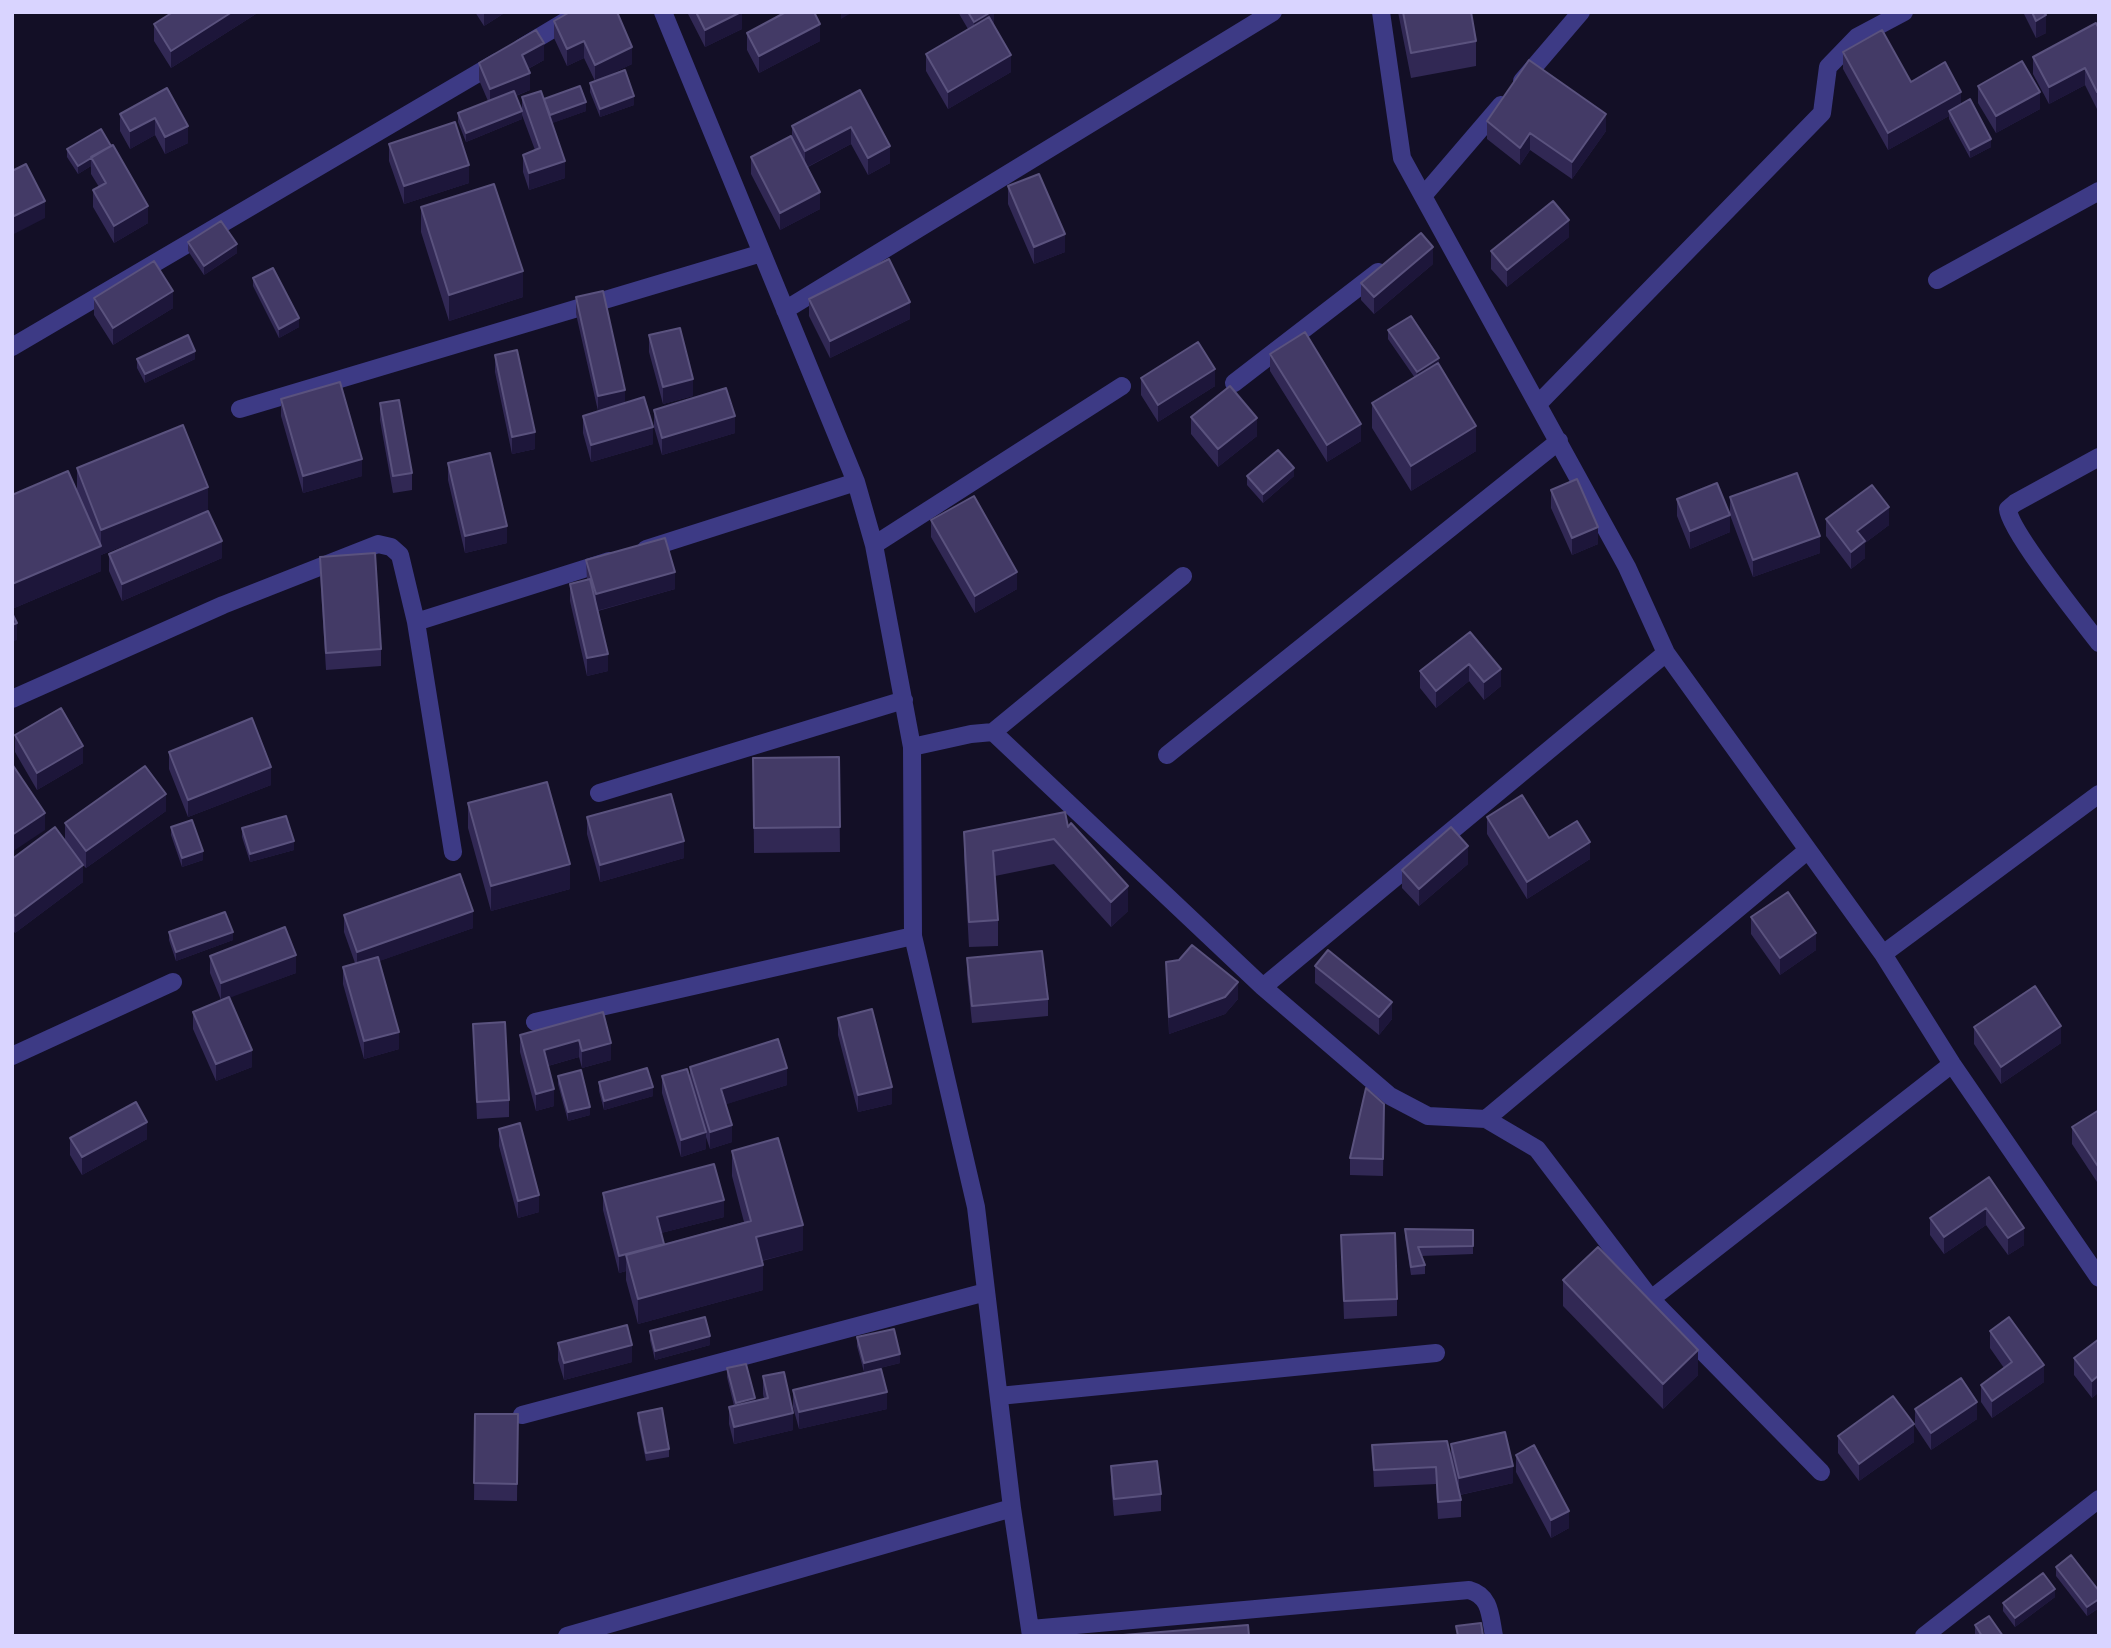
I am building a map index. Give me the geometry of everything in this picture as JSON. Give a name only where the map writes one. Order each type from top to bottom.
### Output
[{"type":"street","points":[[12,347],[582,12]]},
{"type":"street","points":[[663,12],[856,482],[874,545],[912,747],[913,936],[976,1207],[1012,1508],[1031,1632],[1469,1590],[1478,1593],[1488,1603],[1494,1636]]},
{"type":"street","points":[[785,310],[1273,12]]},
{"type":"street","points":[[1381,12],[1402,158],[1423,196],[1434,229],[1538,404],[1627,567],[1666,653],[1882,954],[1952,1065],[2099,1278]]},
{"type":"street","points":[[1423,196],[1581,12]]},
{"type":"street","points":[[1538,404],[1822,113],[1828,66],[1857,37],[1903,12]]},
{"type":"street","points":[[1937,280],[2099,191]]},
{"type":"street","points":[[240,409],[762,253]]},
{"type":"street","points":[[1234,383],[1396,258]]},
{"type":"street","points":[[874,545],[1122,386]]},
{"type":"street","points":[[1167,755],[1559,441]]},
{"type":"street","points":[[2099,457],[2015,503],[2008,509],[2008,517],[2099,643]]},
{"type":"street","points":[[416,622],[856,482]]},
{"type":"street","points":[[12,699],[223,605],[378,544],[391,547],[400,555],[416,622],[453,852]]},
{"type":"street","points":[[912,747],[993,732],[1183,576]]},
{"type":"street","points":[[1263,987],[1666,653]]},
{"type":"street","points":[[599,793],[904,700]]},
{"type":"street","points":[[993,732],[1263,987],[1390,1096],[1427,1116],[1486,1119],[1537,1149],[1651,1299],[1821,1472]]},
{"type":"street","points":[[1882,954],[2099,794]]},
{"type":"street","points":[[1486,1119],[1808,849]]},
{"type":"street","points":[[535,1022],[913,936]]},
{"type":"street","points":[[12,1056],[173,982]]},
{"type":"street","points":[[1651,1299],[1952,1065]]},
{"type":"street","points":[[522,1415],[986,1292]]},
{"type":"street","points":[[999,1396],[1436,1353]]},
{"type":"street","points":[[1924,1636],[2099,1499]]},
{"type":"street","points":[[567,1636],[1012,1508]]},
{"type":"building","points":[[173,12],[232,12],[171,51],[154,24]]},
{"type":"building","points":[[570,12],[617,12],[632,47],[595,65],[584,41],[567,49],[554,21]]},
{"type":"building","points":[[696,12],[741,12],[705,30]]},
{"type":"building","points":[[786,12],[814,12],[820,24],[759,56],[747,33]]},
{"type":"building","points":[[968,12],[991,12],[974,22]]},
{"type":"building","points":[[1403,12],[1471,12],[1476,41],[1411,53]]},
{"type":"building","points":[[2032,12],[2043,12],[2046,15],[2036,21]]},
{"type":"building","points":[[989,17],[1011,55],[948,92],[926,54]]},
{"type":"building","points":[[2096,23],[2099,29],[2099,91],[2097,92],[2085,68],[2049,87],[2033,57]]},
{"type":"building","points":[[536,30],[544,43],[522,55],[530,73],[490,89],[479,63]]},
{"type":"building","points":[[1882,30],[1911,82],[1945,62],[1961,92],[1888,133],[1843,52]]},
{"type":"building","points":[[1529,60],[1606,114],[1572,162],[1530,133],[1520,148],[1487,121]]},
{"type":"building","points":[[2022,61],[2040,92],[1996,116],[1978,86]]},
{"type":"building","points":[[625,70],[634,96],[600,109],[590,83]]},
{"type":"building","points":[[580,86],[586,102],[550,115],[544,99]]},
{"type":"building","points":[[167,88],[188,126],[165,137],[155,118],[130,131],[120,114]]},
{"type":"building","points":[[860,90],[890,146],[868,158],[851,127],[805,151],[792,126]]},
{"type":"building","points":[[514,91],[522,111],[466,133],[458,113]]},
{"type":"building","points":[[541,91],[565,161],[529,173],[523,155],[540,148],[522,97]]},
{"type":"building","points":[[1970,99],[1991,139],[1970,150],[1949,111]]},
{"type":"building","points":[[455,122],[469,165],[404,186],[389,144]]},
{"type":"building","points":[[101,129],[111,146],[78,166],[67,149]]},
{"type":"building","points":[[791,136],[820,192],[780,213],[751,157]]},
{"type":"building","points":[[113,145],[148,206],[114,226],[93,190],[106,183],[91,157]]},
{"type":"building","points":[[26,164],[45,201],[12,217],[12,171]]},
{"type":"building","points":[[1039,174],[1065,234],[1034,247],[1008,186]]},
{"type":"building","points":[[494,184],[523,271],[449,295],[421,207]]},
{"type":"building","points":[[1553,201],[1569,220],[1507,270],[1491,251]]},
{"type":"building","points":[[221,221],[237,244],[204,266],[188,242]]},
{"type":"building","points":[[1421,233],[1433,247],[1374,297],[1361,283]]},
{"type":"building","points":[[889,259],[910,302],[830,341],[809,299]]},
{"type":"building","points":[[154,261],[173,291],[113,328],[94,298]]},
{"type":"building","points":[[273,268],[299,318],[279,329],[253,278]]},
{"type":"building","points":[[603,291],[625,390],[598,396],[576,297]]},
{"type":"building","points":[[1411,316],[1439,358],[1417,372],[1388,330]]},
{"type":"building","points":[[680,328],[693,379],[663,387],[649,335]]},
{"type":"building","points":[[1305,332],[1361,424],[1327,445],[1270,354]]},
{"type":"building","points":[[188,335],[195,351],[145,374],[137,359]]},
{"type":"building","points":[[1198,342],[1215,369],[1158,405],[1141,378]]},
{"type":"building","points":[[517,350],[535,432],[512,437],[495,355]]},
{"type":"building","points":[[1438,363],[1476,426],[1411,466],[1372,403]]},
{"type":"building","points":[[340,382],[362,459],[303,476],[281,399]]},
{"type":"building","points":[[1230,386],[1257,418],[1218,449],[1191,417]]},
{"type":"building","points":[[726,388],[735,416],[662,438],[654,410]]},
{"type":"building","points":[[644,397],[653,427],[591,445],[583,416]]},
{"type":"building","points":[[399,400],[412,473],[393,476],[380,403]]},
{"type":"building","points":[[183,425],[208,487],[101,530],[77,468]]},
{"type":"building","points":[[1278,450],[1294,468],[1263,494],[1247,476]]},
{"type":"building","points":[[490,453],[507,526],[465,536],[448,463]]},
{"type":"building","points":[[68,471],[101,546],[12,584],[12,495]]},
{"type":"building","points":[[1797,473],[1820,536],[1753,560],[1730,497]]},
{"type":"building","points":[[1577,479],[1598,527],[1572,538],[1551,490]]},
{"type":"building","points":[[1717,483],[1730,515],[1690,531],[1677,499]]},
{"type":"building","points":[[1872,485],[1889,507],[1857,531],[1865,541],[1851,552],[1826,519]]},
{"type":"building","points":[[974,496],[1017,572],[975,596],[931,520]]},
{"type":"building","points":[[208,511],[222,541],[122,584],[109,554]]},
{"type":"building","points":[[665,538],[675,572],[596,594],[586,560]]},
{"type":"building","points":[[375,553],[381,649],[326,653],[320,557]]},
{"type":"building","points":[[590,579],[608,654],[587,658],[570,584]]},
{"type":"building","points":[[1470,632],[1501,669],[1484,682],[1469,664],[1436,691],[1420,671]]},
{"type":"building","points":[[61,708],[83,746],[37,773],[15,735]]},
{"type":"building","points":[[252,718],[271,767],[188,800],[169,752]]},
{"type":"building","points":[[839,757],[840,827],[754,828],[753,758]]},
{"type":"building","points":[[12,764],[45,813],[12,835]]},
{"type":"building","points":[[145,766],[166,794],[86,851],[65,823]]},
{"type":"building","points":[[547,782],[570,864],[491,886],[468,803]]},
{"type":"building","points":[[671,794],[684,841],[600,865],[587,817]]},
{"type":"building","points":[[1522,795],[1549,838],[1577,821],[1590,842],[1527,882],[1487,817]]},
{"type":"building","points":[[1065,812],[1068,827],[1071,823],[1128,886],[1111,902],[1054,839],[993,851],[998,920],[969,922],[964,832]]},
{"type":"building","points":[[286,816],[294,841],[250,854],[242,828]]},
{"type":"building","points":[[192,820],[203,851],[182,858],[171,827]]},
{"type":"building","points":[[55,827],[83,865],[15,916],[12,912],[12,859]]},
{"type":"building","points":[[1451,827],[1468,846],[1419,889],[1402,870]]},
{"type":"building","points":[[460,874],[473,911],[357,952],[344,915]]},
{"type":"building","points":[[1788,892],[1816,933],[1780,958],[1751,917]]},
{"type":"building","points":[[225,912],[233,932],[176,952],[169,932]]},
{"type":"building","points":[[285,927],[296,955],[221,983],[210,956]]},
{"type":"building","points":[[1192,945],[1238,982],[1225,997],[1169,1017],[1166,962],[1179,960]]},
{"type":"building","points":[[1328,950],[1392,1002],[1379,1017],[1315,966]]},
{"type":"building","points":[[1042,951],[1048,999],[972,1006],[967,958]]},
{"type":"building","points":[[378,957],[399,1032],[364,1041],[343,967]]},
{"type":"building","points":[[2035,986],[2061,1026],[2001,1067],[1974,1027]]},
{"type":"building","points":[[229,997],[252,1050],[216,1064],[193,1012]]},
{"type":"building","points":[[872,1009],[892,1087],[858,1095],[838,1018]]},
{"type":"building","points":[[603,1012],[611,1043],[582,1051],[579,1040],[544,1050],[554,1089],[536,1094],[520,1035]]},
{"type":"building","points":[[505,1022],[509,1100],[477,1102],[473,1024]]},
{"type":"building","points":[[778,1039],[787,1068],[721,1089],[732,1125],[710,1132],[690,1067]]},
{"type":"building","points":[[647,1068],[653,1087],[604,1101],[599,1082]]},
{"type":"building","points":[[687,1069],[706,1132],[681,1140],[662,1076]]},
{"type":"building","points":[[581,1070],[590,1107],[568,1112],[558,1076]]},
{"type":"building","points":[[1366,1088],[1384,1104],[1383,1159],[1350,1158]]},
{"type":"building","points":[[136,1102],[147,1122],[82,1157],[70,1138]]},
{"type":"building","points":[[2099,1110],[2099,1168],[2072,1127]]},
{"type":"building","points":[[520,1123],[539,1195],[518,1201],[499,1129]]},
{"type":"building","points":[[778,1138],[803,1225],[756,1237],[763,1265],[638,1299],[626,1255],[751,1221],[732,1151]]},
{"type":"building","points":[[714,1164],[724,1200],[657,1217],[664,1244],[619,1256],[603,1193]]},
{"type":"building","points":[[1989,1177],[2024,1228],[2008,1238],[1986,1208],[1944,1237],[1930,1218]]},
{"type":"building","points":[[1405,1229],[1473,1230],[1473,1246],[1418,1247],[1425,1265],[1411,1267]]},
{"type":"building","points":[[1395,1233],[1397,1299],[1344,1301],[1341,1235]]},
{"type":"building","points":[[1598,1247],[1698,1350],[1663,1384],[1563,1280]]},
{"type":"building","points":[[705,1317],[710,1336],[655,1351],[650,1331]]},
{"type":"building","points":[[2009,1317],[2044,1365],[1992,1401],[1981,1385],[2012,1362],[1990,1331]]},
{"type":"building","points":[[627,1325],[632,1345],[564,1363],[558,1343]]},
{"type":"building","points":[[894,1329],[900,1354],[864,1363],[857,1337]]},
{"type":"building","points":[[2099,1339],[2099,1375],[2092,1381],[2074,1358]]},
{"type":"building","points":[[746,1364],[755,1398],[736,1403],[727,1368]]},
{"type":"building","points":[[881,1369],[887,1392],[799,1412],[793,1390]]},
{"type":"building","points":[[784,1372],[793,1413],[734,1427],[729,1407],[768,1398],[763,1376]]},
{"type":"building","points":[[1961,1378],[1977,1402],[1931,1433],[1915,1409]]},
{"type":"building","points":[[1893,1396],[1914,1424],[1859,1464],[1838,1436]]},
{"type":"building","points":[[662,1408],[669,1449],[646,1453],[638,1413]]},
{"type":"building","points":[[475,1414],[518,1414],[517,1484],[474,1483]]},
{"type":"building","points":[[1505,1432],[1513,1466],[1459,1478],[1451,1444]]},
{"type":"building","points":[[1447,1441],[1461,1500],[1438,1502],[1436,1467],[1374,1470],[1372,1445]]},
{"type":"building","points":[[1534,1445],[1569,1511],[1551,1520],[1516,1455]]},
{"type":"building","points":[[1157,1461],[1161,1494],[1114,1499],[1111,1466]]},
{"type":"building","points":[[2071,1555],[2099,1591],[2099,1599],[2087,1607],[2056,1567]]},
{"type":"building","points":[[2043,1573],[2055,1589],[2015,1618],[2003,1603]]},
{"type":"building","points":[[1989,1616],[2003,1636],[1982,1636],[1975,1625]]},
{"type":"building","points":[[1481,1623],[1483,1636],[1458,1636],[1456,1626]]},
{"type":"building","points":[[1248,1625],[1249,1636],[1123,1636],[1123,1635]]}]
